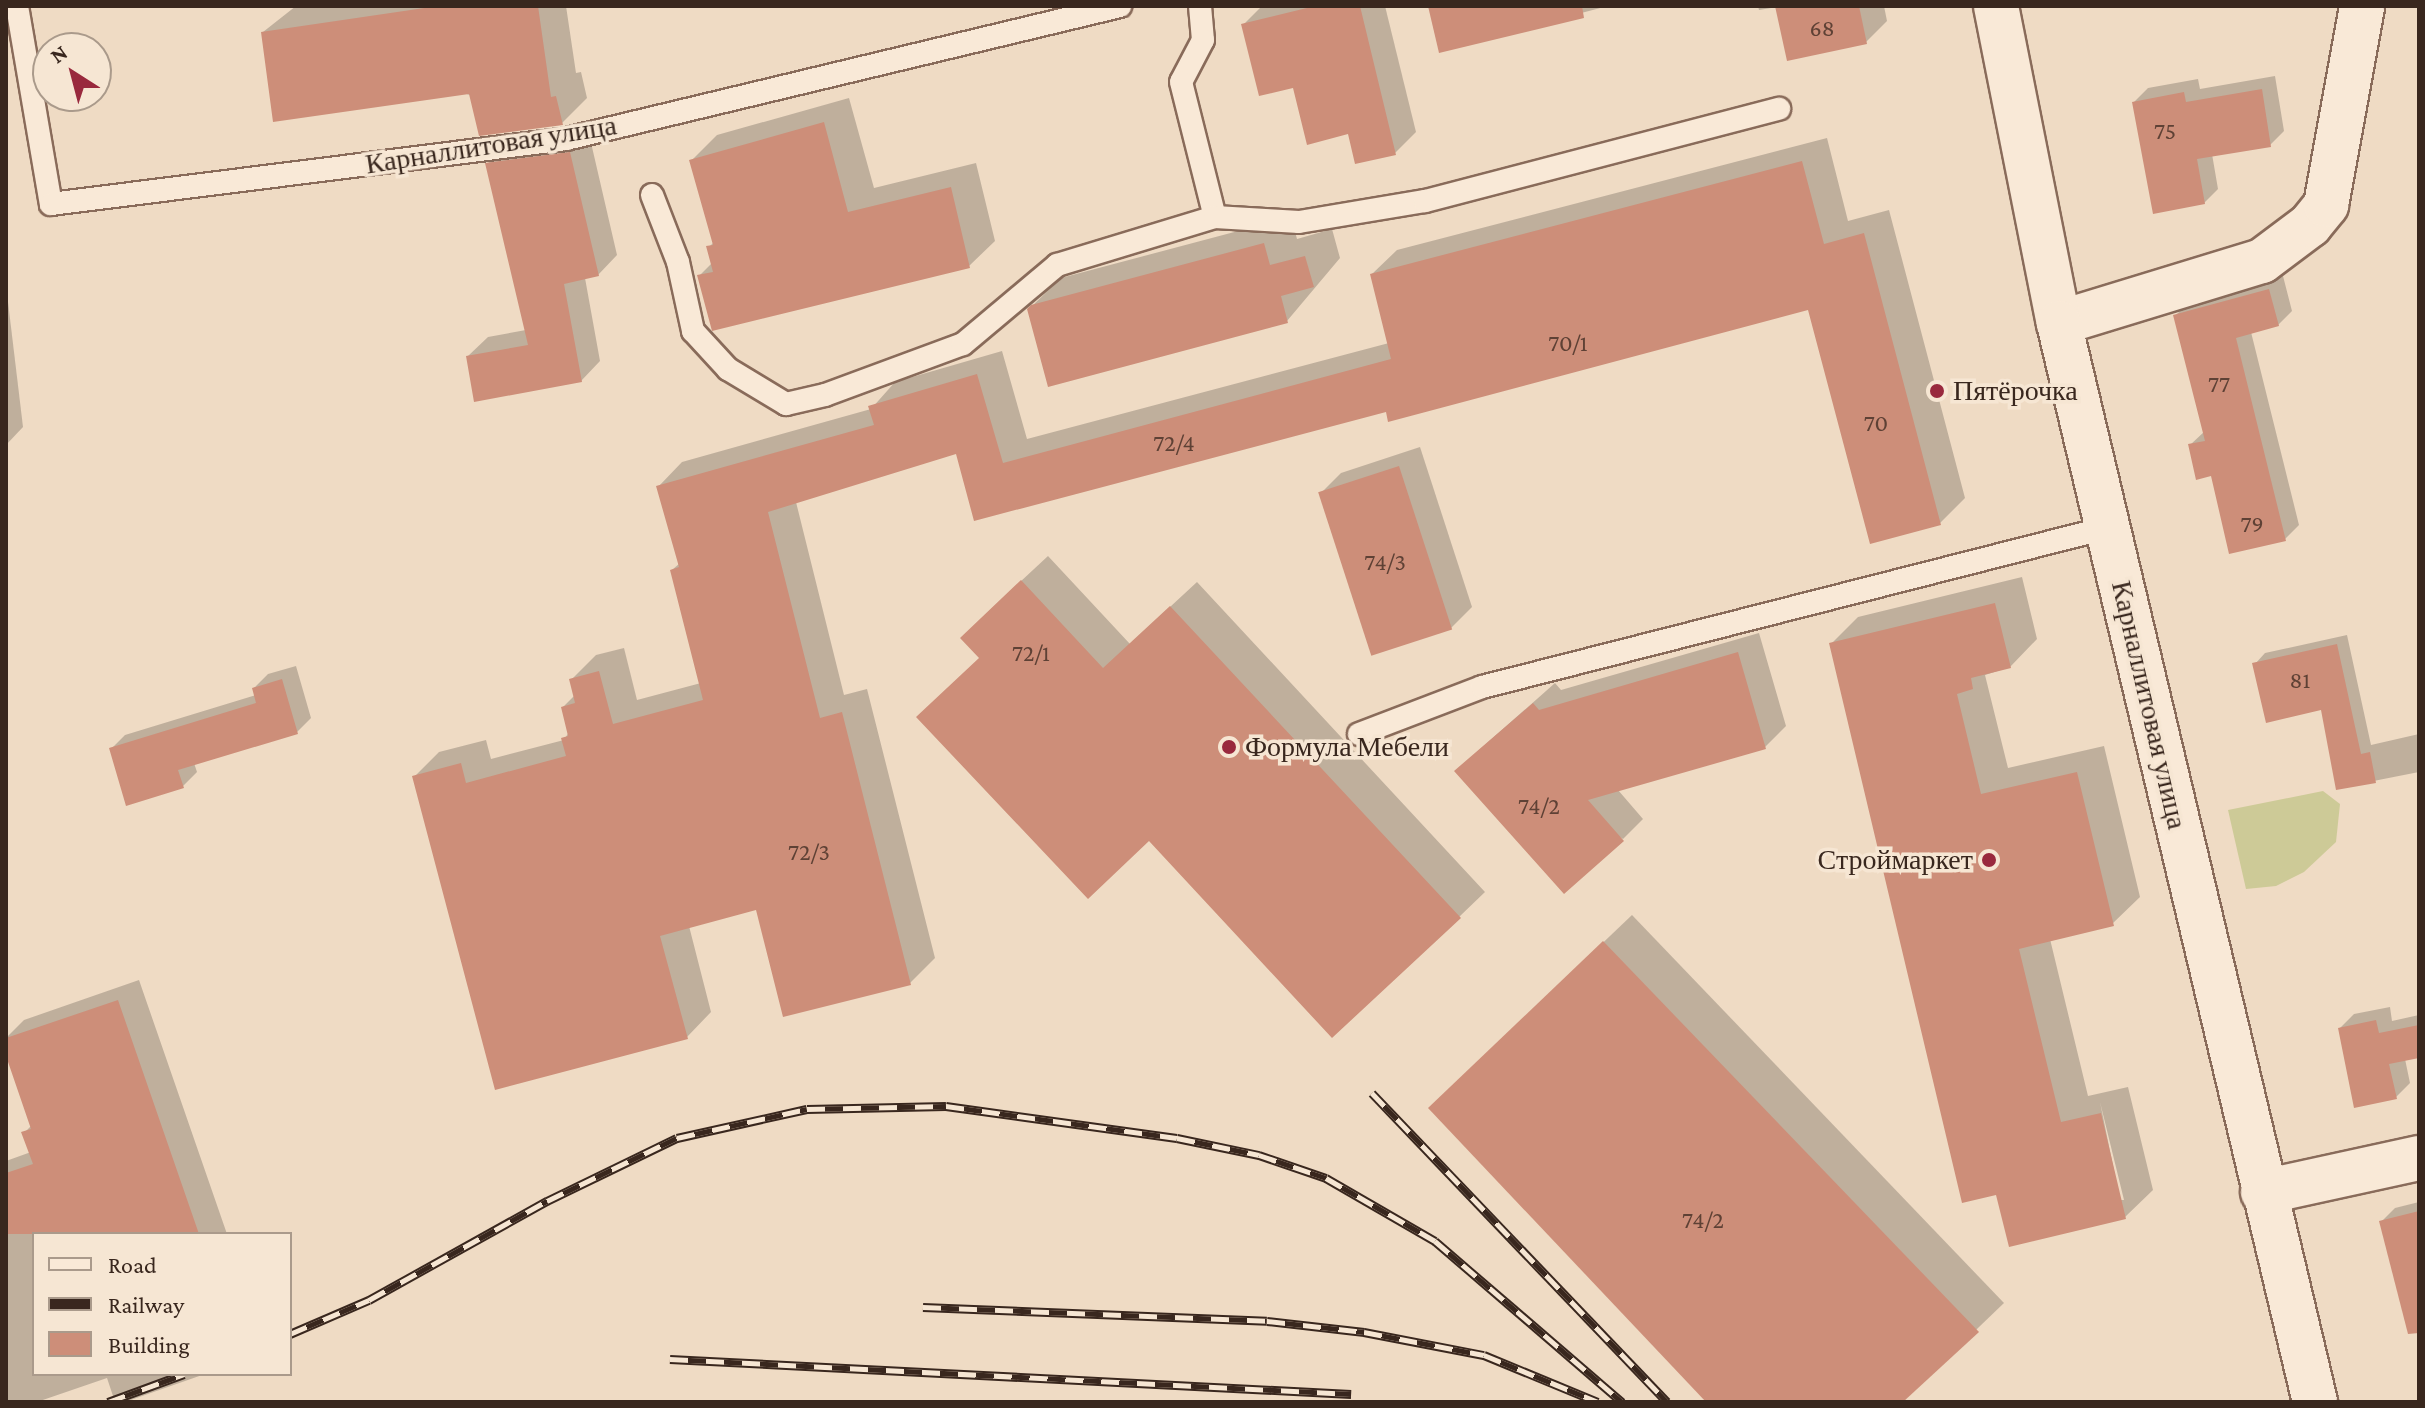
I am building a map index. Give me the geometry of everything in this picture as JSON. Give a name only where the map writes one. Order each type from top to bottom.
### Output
[{"type":"street","name":"Карналлитовая улица","points":[[1996,6],[2059,323],[2315,1402]]},
{"type":"street","points":[[2059,323],[2262,261],[2310,225],[2326,205],[2362,6]]},
{"type":"street","points":[[2263,1192],[2419,1158]]},
{"type":"lane","name":"Карналлитовая улица","points":[[17,6],[51,204],[566,139],[1120,6]]},
{"type":"lane","points":[[1200,6],[1203,40],[1181,82],[1215,217]]},
{"type":"lane","points":[[652,195],[678,262],[693,331],[728,369],[786,404],[825,395],[963,344],[1057,265],[1215,217],[1299,222],[1425,201],[1779,109]]},
{"type":"lane","points":[[1359,734],[1482,687],[2106,528]]},
{"type":"shaded area","points":[[2323,791],[2340,804],[2336,842],[2304,872],[2276,886],[2246,889],[2228,810]]},
{"type":"building","points":[[438,6],[538,6],[551,97],[556,96],[563,125],[479,136],[469,94],[273,122],[261,32]]},
{"type":"building","points":[[1315,6],[1360,6],[1396,155],[1355,164],[1348,134],[1307,145],[1293,88],[1259,96],[1241,24]]},
{"type":"building","points":[[1428,6],[1582,6],[1584,18],[1439,53]]},
{"type":"building","points":[[1775,6],[1859,6],[1867,44],[1787,61]]},
{"type":"building","points":[[2262,89],[2271,147],[2197,159],[2205,204],[2153,214],[2132,102],[2184,92],[2186,102]]},
{"type":"building","points":[[824,122],[848,212],[951,187],[970,268],[712,331],[697,275],[713,272],[706,246],[713,245],[689,160]]},
{"type":"building","points":[[570,152],[599,276],[564,284],[582,382],[474,402],[466,356],[528,345],[485,163]]},
{"type":"building","points":[[1802,161],[1824,244],[1864,233],[1941,525],[1870,544],[1808,310],[1388,422],[1386,412],[974,521],[956,454],[768,512],[820,718],[842,712],[911,985],[783,1017],[756,910],[660,936],[688,1039],[495,1090],[412,776],[461,763],[466,783],[566,756],[561,738],[568,736],[561,707],[575,703],[569,679],[599,671],[613,724],[703,700],[670,570],[679,567],[656,486],[874,425],[868,406],[977,374],[1003,463],[1391,359],[1370,274]]},
{"type":"building","points":[[1264,243],[1270,265],[1305,256],[1314,287],[1281,296],[1288,323],[1048,387],[1027,309],[1031,305]]},
{"type":"building","points":[[2269,289],[2279,326],[2236,338],[2286,541],[2229,554],[2211,476],[2196,480],[2188,444],[2205,441],[2173,315]]},
{"type":"building","points":[[1399,466],[1452,630],[1371,656],[1318,492]]},
{"type":"building","points":[[1021,580],[1103,668],[1170,606],[1461,918],[1332,1038],[1149,841],[1088,899],[916,717],[979,658],[960,638]]},
{"type":"building","name":"Строймаркет","points":[[1995,603],[2011,668],[1971,678],[1973,689],[1957,694],[1981,794],[2077,772],[2114,926],[2019,949],[2061,1122],[2101,1113],[2126,1219],[2009,1247],[1996,1195],[1962,1203],[1829,643]]},
{"type":"building","points":[[2337,644],[2361,754],[2370,752],[2376,783],[2336,790],[2321,710],[2266,723],[2252,663]]},
{"type":"building","points":[[1738,652],[1766,749],[1588,800],[1624,841],[1564,894],[1454,771],[1533,703],[1539,710]]},
{"type":"building","points":[[282,679],[298,734],[178,770],[184,788],[126,806],[109,748],[256,703],[252,688]]},
{"type":"building","points":[[1603,941],[1979,1332],[1903,1402],[1706,1402],[1428,1108]]},
{"type":"building","points":[[118,1000],[198,1232],[6,1234],[6,1173],[33,1164],[21,1132],[31,1129],[6,1056],[6,1038]]},
{"type":"building","points":[[2376,1020],[2379,1033],[2419,1025],[2419,1058],[2389,1064],[2397,1099],[2354,1108],[2338,1028]]},
{"type":"building","points":[[2419,1211],[2419,1333],[2408,1334],[2379,1221]]},
{"type":"railway","points":[[1372,1093],[1667,1402]]},
{"type":"railway","points":[[292,1333],[369,1300],[547,1201],[677,1138],[807,1109],[946,1106],[1177,1138],[1259,1155],[1326,1178],[1435,1241],[1622,1402]]},
{"type":"railway","points":[[923,1307],[1267,1321],[1364,1332],[1484,1355],[1598,1402]]},
{"type":"railway","points":[[670,1359],[1351,1394]]},
{"type":"railway","points":[[108,1402],[179,1376]]},
{"type":"place","name":"Пятёрочка","points":[[1937,391]]},
{"type":"place","name":"Формула Мебели","points":[[1229,747]]},
{"type":"place","name":"Строймаркет","points":[[1989,860]]}]
